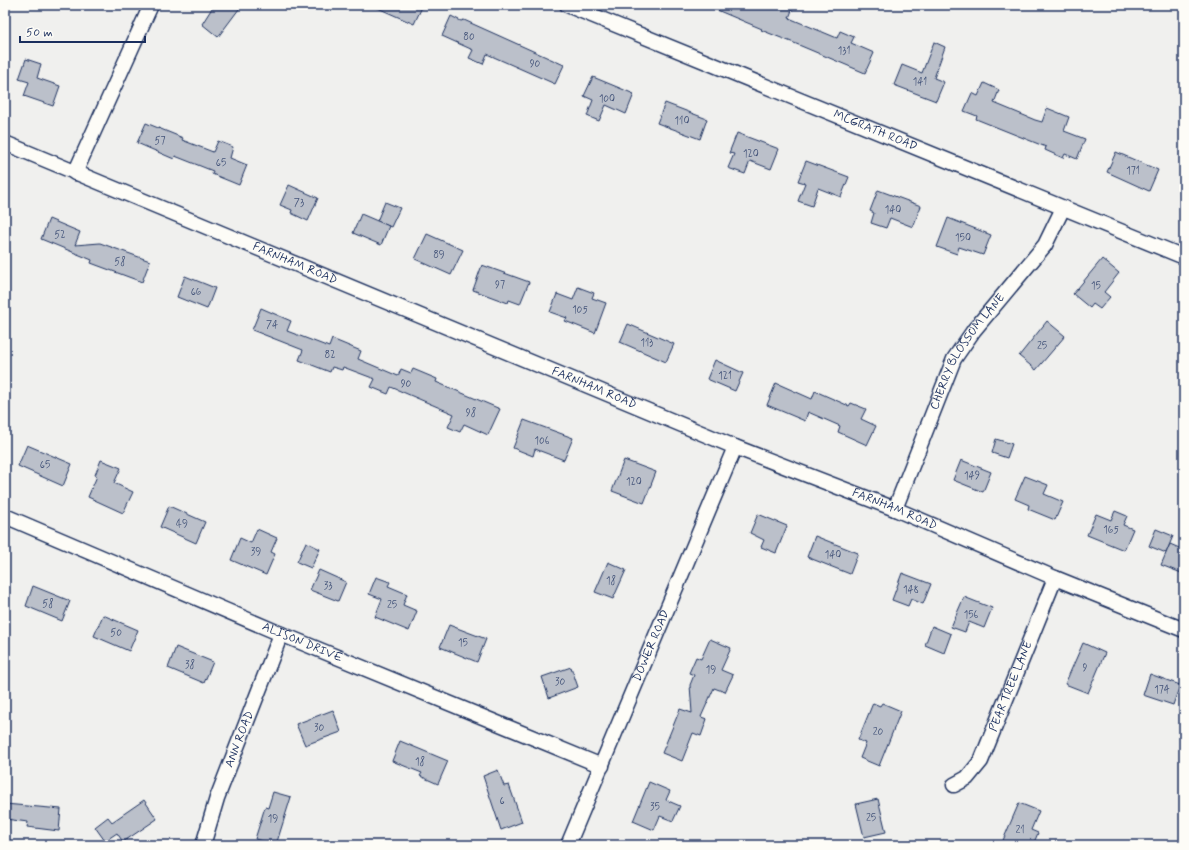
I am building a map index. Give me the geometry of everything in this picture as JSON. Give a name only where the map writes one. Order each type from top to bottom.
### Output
[{"type":"street","points":[[75,172],[151,5]]},
{"type":"street","name":"MCGRATH ROAD","points":[[567,5],[1184,257]]},
{"type":"street","name":"FARNHAM ROAD","points":[[5,143],[735,447],[895,509],[1055,578],[1184,630]]},
{"type":"street","name":"CHERRY BLOSSOM LANE","points":[[895,509],[954,359],[974,330],[1045,245],[1063,208]]},
{"type":"street","name":"DOWER ROAD","points":[[568,845],[735,447]]},
{"type":"street","name":"ALISON DRIVE","points":[[5,516],[281,634],[602,766]]},
{"type":"street","name":"PEAR TREE LANE","points":[[954,785],[967,778],[981,761],[1055,578]]},
{"type":"street","name":"ANN ROAD","points":[[202,845],[216,798],[281,634]]},
{"type":"building","points":[[214,5],[242,5],[218,37],[202,24]]},
{"type":"building","points":[[371,5],[423,5],[414,24]]},
{"type":"building","points":[[705,5],[794,5],[789,18],[837,38],[840,31],[854,37],[851,43],[874,53],[865,73]]},
{"type":"building","points":[[451,16],[461,21],[464,20],[564,65],[555,84],[487,54],[483,64],[469,58],[473,50],[442,36]]},
{"type":"building","points":[[934,42],[945,47],[934,78],[944,82],[936,101],[894,85],[902,65],[922,73]]},
{"type":"building","points":[[26,59],[41,64],[37,78],[60,86],[53,106],[24,96],[29,82],[19,79]]},
{"type":"building","points":[[593,77],[634,94],[626,114],[606,105],[599,121],[587,116],[593,100],[584,96]]},
{"type":"building","points":[[984,83],[999,90],[994,103],[1035,120],[1042,122],[1047,108],[1069,117],[1064,131],[1085,139],[1077,159],[1065,154],[1063,158],[1045,150],[1046,147],[976,119],[977,116],[964,111],[972,93],[978,96]]},
{"type":"building","points":[[665,103],[707,119],[700,139],[657,123]]},
{"type":"building","points":[[146,123],[183,138],[182,140],[213,152],[218,141],[233,147],[230,158],[247,165],[239,185],[212,174],[213,171],[175,156],[174,159],[137,143]]},
{"type":"building","points":[[737,133],[779,149],[771,169],[750,161],[745,174],[728,168],[734,154],[729,153]]},
{"type":"building","points":[[1116,152],[1158,170],[1149,191],[1107,172]]},
{"type":"building","points":[[806,161],[849,177],[841,197],[818,188],[812,206],[798,201],[805,183],[798,181]]},
{"type":"building","points":[[289,185],[318,198],[308,221],[291,213],[292,210],[280,205]]},
{"type":"building","points":[[878,190],[921,206],[913,227],[890,218],[886,228],[871,223],[874,213],[870,211]]},
{"type":"building","points":[[385,202],[400,208],[391,227],[377,221]]},
{"type":"building","points":[[361,214],[389,226],[381,245],[353,233]]},
{"type":"building","points":[[948,218],[991,235],[983,255],[959,247],[957,254],[937,247]]},
{"type":"building","points":[[49,219],[80,232],[75,245],[100,243],[150,261],[142,282],[91,263],[92,260],[41,239]]},
{"type":"building","points":[[427,234],[463,250],[451,275],[415,259]]},
{"type":"building","points":[[1102,259],[1119,273],[1104,292],[1110,297],[1100,309],[1093,304],[1090,308],[1073,294]]},
{"type":"building","points":[[482,265],[529,282],[520,304],[509,300],[508,303],[473,290]]},
{"type":"building","points":[[185,276],[215,288],[207,309],[177,297]]},
{"type":"building","points":[[578,287],[594,293],[592,298],[606,303],[595,333],[565,321],[567,318],[550,312],[557,294],[573,300]]},
{"type":"building","points":[[261,308],[291,321],[287,331],[329,347],[332,339],[361,351],[358,359],[398,376],[401,369],[411,373],[413,369],[437,379],[436,382],[500,409],[488,435],[464,424],[460,432],[448,427],[454,414],[391,387],[388,394],[371,387],[375,379],[343,367],[342,370],[332,367],[330,372],[299,360],[303,350],[252,330]]},
{"type":"building","points":[[1047,321],[1065,336],[1036,370],[1019,356]]},
{"type":"building","points":[[628,324],[674,344],[666,362],[620,342]]},
{"type":"building","points":[[715,360],[743,373],[735,391],[707,379]]},
{"type":"building","points":[[776,383],[812,399],[815,391],[849,406],[851,403],[866,409],[861,419],[876,426],[867,445],[838,432],[840,426],[808,412],[805,421],[767,405]]},
{"type":"building","points":[[524,420],[573,438],[564,460],[535,449],[533,456],[513,448]]},
{"type":"building","points":[[996,439],[1012,444],[1007,458],[992,453]]},
{"type":"building","points":[[27,445],[72,464],[63,486],[18,466]]},
{"type":"building","points":[[101,460],[121,468],[114,483],[133,492],[123,513],[88,497],[97,476],[95,475]]},
{"type":"building","points":[[624,460],[656,472],[644,503],[612,491]]},
{"type":"building","points":[[961,460],[991,472],[983,492],[953,480]]},
{"type":"building","points":[[1025,476],[1048,485],[1044,494],[1063,502],[1055,520],[1028,509],[1029,505],[1015,499]]},
{"type":"building","points":[[169,506],[205,522],[196,543],[160,527]]},
{"type":"building","points":[[1115,511],[1127,516],[1123,525],[1133,529],[1124,550],[1087,535],[1096,514],[1111,520]]},
{"type":"building","points":[[758,514],[787,526],[776,553],[761,547],[764,540],[750,533]]},
{"type":"building","points":[[257,529],[277,538],[271,552],[275,554],[266,575],[231,560],[240,538],[251,543]]},
{"type":"building","points":[[1156,529],[1173,536],[1166,553],[1149,546]]},
{"type":"building","points":[[815,536],[858,553],[850,574],[807,557]]},
{"type":"building","points":[[306,542],[320,549],[311,568],[297,562]]},
{"type":"building","points":[[1170,544],[1184,550],[1184,574],[1161,565]]},
{"type":"building","points":[[608,562],[626,570],[613,599],[595,592]]},
{"type":"building","points":[[319,570],[346,582],[338,601],[310,590]]},
{"type":"building","points":[[902,573],[931,584],[923,604],[911,599],[908,606],[892,600]]},
{"type":"building","points":[[376,577],[390,582],[388,586],[407,594],[403,605],[417,611],[409,631],[375,617],[382,599],[369,594]]},
{"type":"building","points":[[33,586],[70,601],[62,621],[26,606]]},
{"type":"building","points":[[964,597],[992,608],[984,628],[969,622],[965,632],[951,627]]},
{"type":"building","points":[[103,615],[138,630],[129,651],[94,636]]},
{"type":"building","points":[[449,625],[486,639],[477,662],[440,647]]},
{"type":"building","points":[[932,626],[951,634],[944,653],[925,645]]},
{"type":"building","points":[[710,639],[731,648],[721,670],[733,675],[725,692],[714,688],[701,717],[707,719],[701,736],[693,733],[682,761],[662,753],[680,709],[692,713],[690,685],[694,675],[689,673],[696,657],[701,659]]},
{"type":"building","points":[[1083,643],[1105,653],[1088,693],[1065,684]]},
{"type":"building","points":[[176,647],[213,662],[204,683],[168,668]]},
{"type":"building","points":[[571,667],[578,687],[549,698],[542,677]]},
{"type":"building","points":[[1150,674],[1180,685],[1173,705],[1143,695]]},
{"type":"building","points":[[873,703],[880,706],[882,703],[901,711],[879,766],[860,758],[866,743],[858,740]]},
{"type":"building","points":[[333,710],[341,732],[305,745],[296,724]]},
{"type":"building","points":[[400,741],[448,761],[438,784],[420,776],[422,773],[392,761]]},
{"type":"building","points":[[498,770],[504,786],[509,785],[522,822],[501,830],[483,776]]},
{"type":"building","points":[[649,782],[670,791],[666,800],[680,806],[673,821],[660,816],[654,830],[633,821]]},
{"type":"building","points":[[273,792],[291,797],[276,845],[255,839],[265,807],[268,808]]},
{"type":"building","points":[[878,799],[886,832],[864,837],[856,804]]},
{"type":"building","points":[[144,800],[157,819],[123,842],[117,833],[105,841],[95,827],[108,817],[112,822]]},
{"type":"building","points":[[1019,803],[1039,811],[1031,830],[1038,833],[1033,845],[1001,845]]},
{"type":"building","points":[[5,804],[61,809],[59,831],[27,827],[28,822],[5,819]]}]
